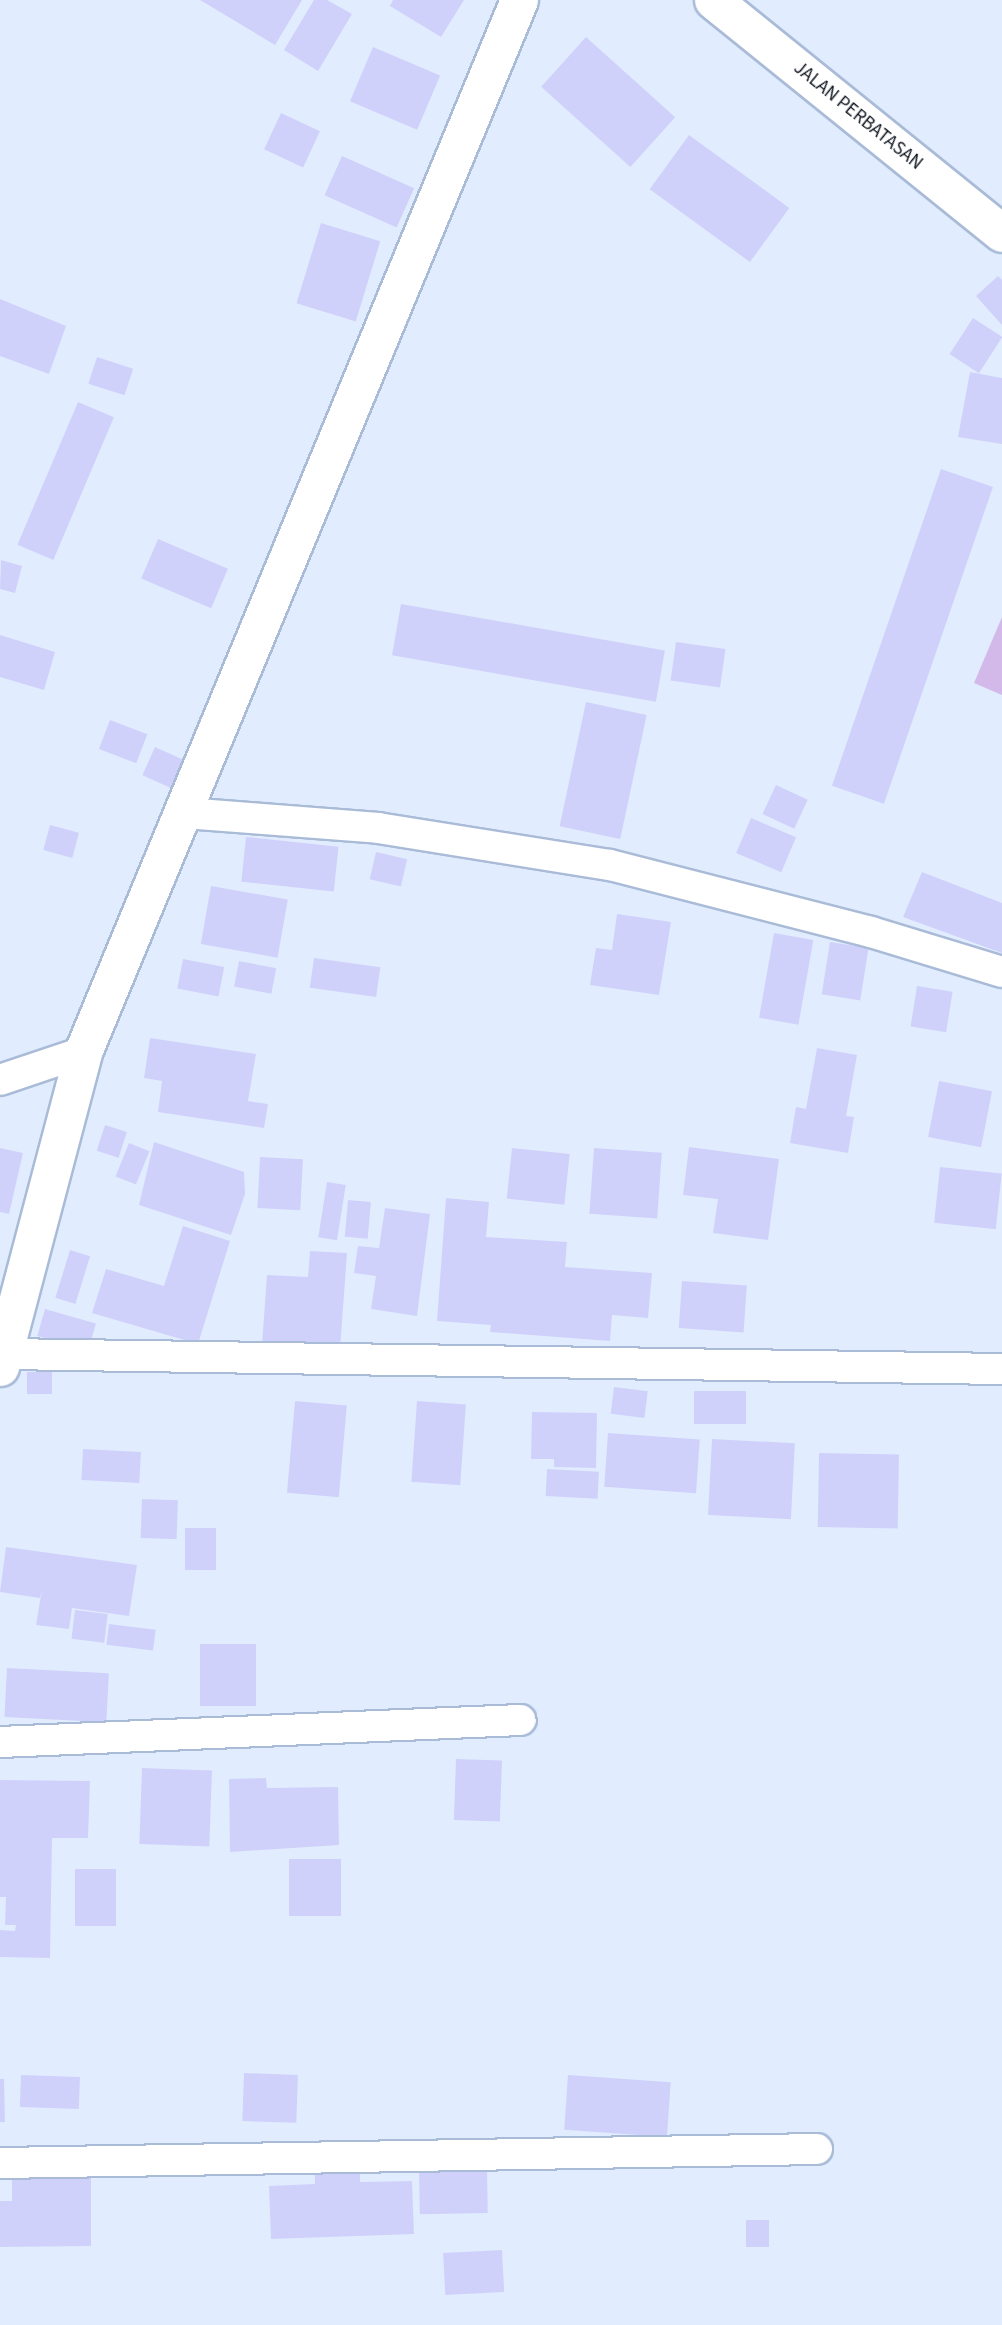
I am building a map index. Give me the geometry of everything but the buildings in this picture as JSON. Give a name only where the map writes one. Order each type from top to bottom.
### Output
[{"type":"street","points":[[519,0],[185,813],[83,1052],[2,1360],[1002,1368]]},
{"type":"street","name":"JALAN PERBATASAN","points":[[713,0],[1002,233]]},
{"type":"street","points":[[185,813],[378,828],[610,865],[1002,972]]},
{"type":"street","points":[[0,1080],[83,1052]]},
{"type":"street","points":[[0,1742],[521,1720]]},
{"type":"street","points":[[0,2162],[817,2149]]},
{"type":"shaded area","points":[[1002,617],[1002,695],[974,683]]}]
